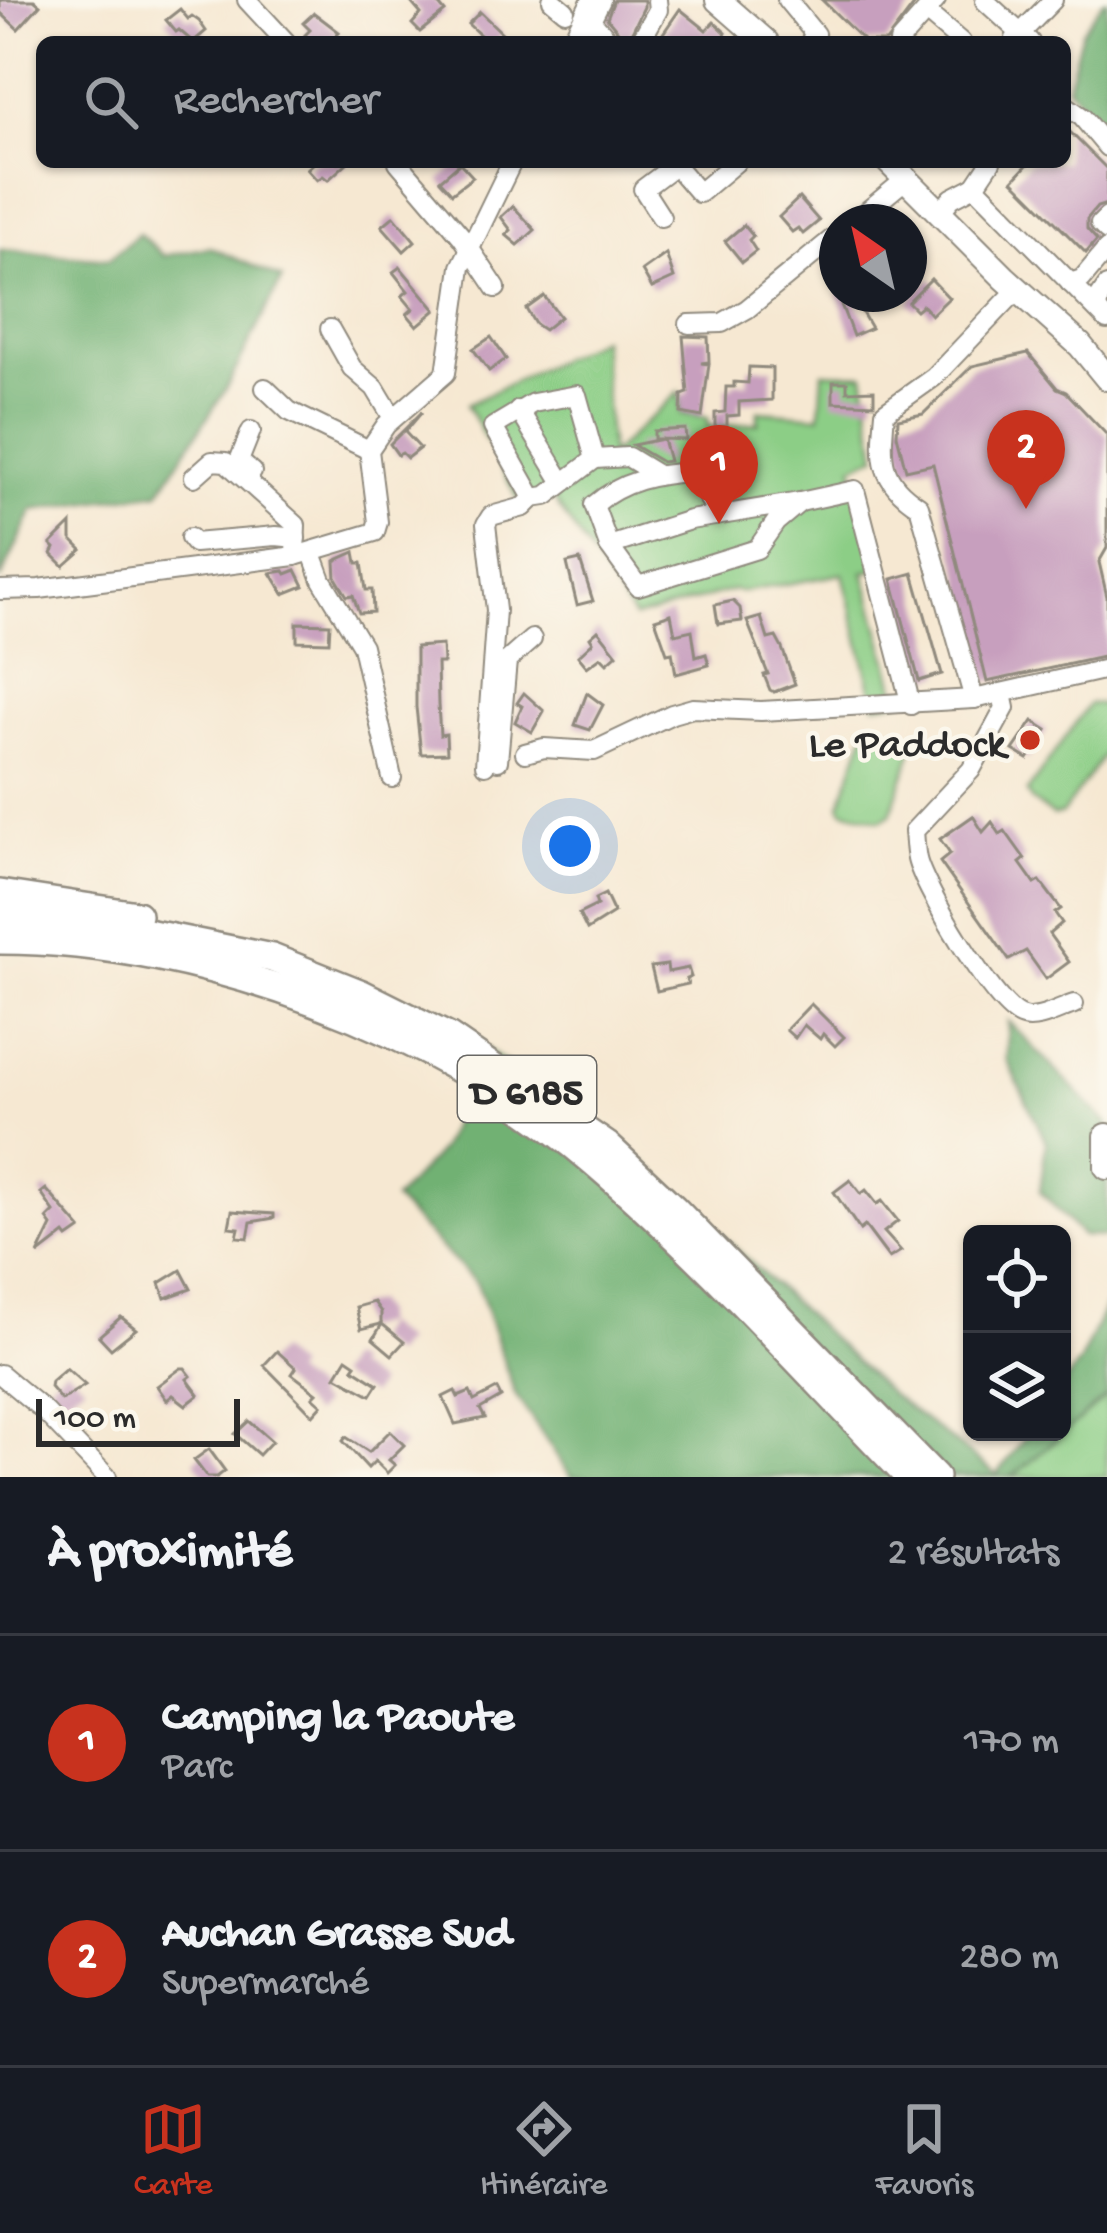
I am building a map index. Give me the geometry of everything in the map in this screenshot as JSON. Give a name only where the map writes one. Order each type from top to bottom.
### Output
[{"type":"highway","points":[[0,894],[155,918],[226,938],[272,958]]},
{"type":"highway","name":"D 6185","points":[[4,935],[137,931],[272,958],[362,994],[448,1037],[607,1147],[689,1224],[935,1477]]},
{"type":"highway","name":"D 6185","points":[[4,935],[183,963],[353,1016],[437,1055],[592,1160],[662,1224],[909,1477]]},
{"type":"highway","points":[[863,1430],[892,1477]]},
{"type":"main road","points":[[718,0],[756,36]]},
{"type":"main road","points":[[897,171],[1080,345],[1107,378]]},
{"type":"main road","points":[[1080,345],[1107,360]]},
{"type":"main road","points":[[1107,1136],[1107,1167]]},
{"type":"street","points":[[247,0],[280,36]]},
{"type":"street","points":[[574,36],[591,0]]},
{"type":"street","points":[[601,0],[591,20],[605,36]]},
{"type":"street","points":[[643,36],[658,10],[657,0]]},
{"type":"street","points":[[787,0],[814,36]]},
{"type":"street","points":[[1023,36],[1052,0]]},
{"type":"street","points":[[986,1],[1018,36]]},
{"type":"street","points":[[904,36],[931,6],[956,36]]},
{"type":"street","points":[[1071,109],[1107,147]]},
{"type":"street","points":[[403,168],[496,288]]},
{"type":"street","points":[[0,590],[39,589],[307,549],[378,528],[369,450],[390,421],[446,373],[460,267],[509,168]]},
{"type":"street","points":[[661,217],[643,189],[670,168]]},
{"type":"street","points":[[680,168],[698,193],[729,168]]},
{"type":"street","points":[[940,212],[952,198],[975,186],[987,168]]},
{"type":"street","points":[[869,204],[897,171]]},
{"type":"street","points":[[975,186],[1076,281],[1102,315]]},
{"type":"street","points":[[1107,217],[1100,224],[1107,232]]},
{"type":"street","points":[[1076,281],[1107,248]]},
{"type":"street","points":[[689,324],[722,323],[747,309],[819,251]]},
{"type":"street","points":[[1076,281],[1107,274]]},
{"type":"street","points":[[1102,315],[1099,298],[1107,286]]},
{"type":"street","points":[[974,699],[919,506],[896,491],[885,473],[885,412],[934,377],[1018,289]]},
{"type":"street","points":[[330,329],[352,368],[375,388],[390,421]]},
{"type":"street","points":[[265,388],[289,411],[369,450]]},
{"type":"street","points":[[532,498],[493,427],[519,410],[549,398],[577,395],[595,459]]},
{"type":"street","points":[[519,410],[562,481]]},
{"type":"street","points":[[250,431],[239,460],[316,531],[307,549]]},
{"type":"street","points":[[532,640],[507,661],[492,763],[496,610],[486,524],[491,516],[547,496],[595,459],[628,457],[656,474]]},
{"type":"street","points":[[194,477],[212,461],[226,462],[296,525],[362,646],[392,778]]},
{"type":"street","points":[[719,515],[692,472],[656,474],[610,490],[594,505],[609,546],[638,586],[758,549],[776,521],[800,502]]},
{"type":"street","points":[[609,546],[690,520],[855,490],[911,705]]},
{"type":"street","points":[[190,538],[194,543],[276,536],[307,549]]},
{"type":"street","points":[[525,753],[544,748],[594,751],[672,713],[693,708],[760,711],[911,705],[1002,694],[1107,669]]},
{"type":"street","points":[[1002,694],[1005,708],[971,770],[914,831],[917,860],[953,932],[1010,1009],[1032,1018],[1074,1004]]},
{"type":"street","points":[[0,1374],[42,1409],[107,1477]]},
{"type":"green space","points":[[1107,0],[1107,130],[1071,90],[1082,31]]},
{"type":"green space","points":[[139,234],[164,256],[210,247],[282,279],[226,389],[159,492],[33,510],[0,581],[0,250],[109,259]]},
{"type":"green space","points":[[601,338],[610,455],[679,392],[681,414],[707,418],[708,427],[758,423],[758,411],[820,416],[823,372],[864,374],[877,455],[853,466],[878,569],[864,572],[899,701],[875,704],[843,574],[733,590],[634,618],[552,497],[521,505],[467,405]]},
{"type":"green space","points":[[1089,704],[1107,710],[1107,750],[1062,814],[1053,816],[1027,792]]},
{"type":"green space","points":[[876,726],[909,737],[914,746],[891,814],[881,820],[843,810],[840,805],[866,731]]},
{"type":"green space","points":[[1008,1021],[1107,1123],[1107,1237],[1082,1236],[1040,1191],[1046,1142],[1007,1060]]},
{"type":"green space","points":[[486,1049],[644,1162],[890,1394],[997,1475],[1022,1441],[1054,1441],[1012,1477],[571,1477],[515,1394],[477,1284],[394,1200],[440,1150]]},
{"type":"green space","points":[[1107,1303],[1107,1396],[1071,1427],[1071,1374]]},
{"type":"green space","points":[[1107,1396],[1107,1477],[1012,1477],[1054,1441],[1071,1441],[1071,1427]]},
{"type":"building","points":[[0,0],[34,0],[40,5],[18,29],[0,12]]},
{"type":"building","points":[[409,0],[435,0],[445,12],[420,32],[412,24],[421,14]]},
{"type":"building","points":[[614,0],[644,0],[630,36],[622,36],[607,18]]},
{"type":"building","points":[[822,0],[918,0],[891,36],[859,36]]},
{"type":"building","points":[[180,9],[206,31],[186,36],[166,20]]},
{"type":"building","points":[[680,9],[706,30],[714,22],[726,33],[725,36],[662,35]]},
{"type":"building","points":[[480,12],[503,34],[481,36],[468,24]]},
{"type":"building","points":[[314,13],[339,32],[306,36],[310,30],[303,23]]},
{"type":"building","points":[[1071,133],[1107,169],[1107,204],[1087,219],[1087,229],[1097,240],[1086,253],[1013,180],[1024,168],[1071,168]]},
{"type":"building","points":[[341,168],[328,180],[323,176],[317,180],[307,169]]},
{"type":"building","points":[[454,168],[465,168],[473,177],[452,193],[440,180]]},
{"type":"building","points":[[799,198],[819,221],[803,234],[798,228],[792,232],[779,217]]},
{"type":"building","points":[[513,206],[535,230],[518,245],[506,235],[511,230],[501,217]]},
{"type":"building","points":[[394,216],[415,241],[404,251],[382,226]]},
{"type":"building","points":[[744,225],[756,251],[742,262],[725,241]]},
{"type":"building","points":[[666,254],[674,278],[652,288],[642,271]]},
{"type":"building","points":[[400,267],[436,310],[417,326],[407,314],[413,309],[402,296],[408,291],[393,272]]},
{"type":"building","points":[[931,279],[949,298],[931,315],[927,311]]},
{"type":"building","points":[[544,296],[560,317],[544,330],[526,309]]},
{"type":"building","points":[[844,312],[862,312],[871,328],[853,336]]},
{"type":"building","points":[[683,336],[708,337],[709,362],[701,363],[709,364],[702,417],[681,413],[682,395],[688,393]]},
{"type":"building","points":[[491,337],[506,359],[489,371],[473,349]]},
{"type":"building","points":[[1028,353],[1107,435],[1107,548],[1099,562],[1107,597],[1107,656],[987,682],[933,464],[906,470],[898,419],[923,414],[972,366]]},
{"type":"building","points":[[749,367],[772,368],[772,400],[739,402],[739,415],[727,416],[727,426],[715,427],[715,413],[725,412],[726,387],[748,383]]},
{"type":"building","points":[[833,382],[847,382],[847,391],[874,390],[874,404],[833,402]]},
{"type":"building","points":[[422,412],[405,432],[420,448],[407,458],[398,455],[390,444]]},
{"type":"building","points":[[685,429],[686,440],[663,439],[669,461],[662,462],[633,445],[662,439],[654,439],[654,431]]},
{"type":"building","points":[[71,524],[71,539],[82,550],[64,566],[52,554],[51,544]]},
{"type":"building","points":[[355,552],[357,563],[362,563],[366,590],[372,590],[373,612],[359,613],[353,595],[347,596],[336,578],[335,561]]},
{"type":"building","points":[[580,560],[593,601],[577,605],[567,563]]},
{"type":"building","points":[[296,570],[304,586],[284,594],[271,573]]},
{"type":"building","points":[[913,573],[942,674],[919,681],[892,579]]},
{"type":"building","points":[[733,601],[742,621],[718,624],[715,605]]},
{"type":"building","points":[[671,614],[675,634],[692,630],[696,657],[706,654],[709,665],[676,674],[672,652],[667,653],[655,619]]},
{"type":"building","points":[[761,617],[768,639],[776,637],[782,648],[795,684],[774,692],[747,621]]},
{"type":"building","points":[[297,623],[330,624],[329,642],[297,641]]},
{"type":"building","points":[[598,630],[617,654],[607,663],[601,657],[587,667],[578,656]]},
{"type":"building","points":[[442,645],[443,663],[437,663],[438,705],[447,753],[421,754],[416,647]]},
{"type":"building","points":[[524,693],[544,711],[532,732],[515,722],[522,706],[517,703]]},
{"type":"building","points":[[587,693],[603,705],[590,730],[575,725]]},
{"type":"building","name":"Le Paddock","points":[[1033,721],[1047,730],[1028,759],[1013,750]]},
{"type":"building","points":[[973,816],[983,832],[992,822],[1000,834],[1005,831],[1025,859],[1020,863],[1035,884],[1040,881],[1061,909],[1055,913],[1062,923],[1049,934],[1069,962],[1046,979],[1026,951],[1009,960],[940,862],[950,854],[940,839]]},
{"type":"building","points":[[605,894],[614,913],[587,930],[579,914],[597,905],[595,899]]},
{"type":"building","points":[[667,965],[668,972],[688,968],[688,984],[657,991],[651,967]]},
{"type":"building","points":[[811,1004],[844,1037],[835,1046],[804,1025],[795,1038],[786,1030]]},
{"type":"building","points":[[850,1180],[861,1194],[866,1190],[877,1204],[882,1201],[898,1221],[884,1232],[901,1251],[889,1258],[865,1226],[860,1230],[834,1192]]},
{"type":"building","points":[[46,1189],[81,1229],[68,1238],[65,1234],[38,1255],[52,1226],[47,1219],[54,1212],[41,1193]]},
{"type":"building","points":[[232,1211],[274,1214],[274,1218],[251,1222],[248,1238],[237,1237],[239,1228],[229,1227]]},
{"type":"building","points":[[181,1270],[191,1289],[165,1298],[160,1283]]},
{"type":"building","points":[[374,1302],[381,1312],[381,1324],[361,1329],[356,1307]]},
{"type":"building","points":[[121,1317],[136,1329],[111,1349],[99,1336]]},
{"type":"building","points":[[382,1324],[404,1342],[392,1355],[373,1339]]},
{"type":"building","points":[[277,1351],[296,1368],[292,1374],[317,1393],[313,1397],[322,1405],[313,1415],[264,1365]]},
{"type":"building","points":[[347,1358],[356,1364],[353,1368],[378,1384],[371,1395],[336,1376]]},
{"type":"building","points":[[66,1368],[85,1385],[61,1400],[50,1387]]},
{"type":"building","points":[[181,1368],[191,1376],[187,1379],[199,1395],[186,1405],[173,1395],[167,1400],[157,1386]]},
{"type":"building","points":[[497,1389],[501,1397],[480,1409],[485,1418],[455,1424],[443,1397],[455,1391],[458,1397],[470,1392],[474,1401]]},
{"type":"building","points":[[249,1421],[272,1441],[259,1455],[235,1434]]},
{"type":"building","points":[[390,1431],[404,1445],[389,1460],[395,1465],[387,1473],[375,1461],[368,1468],[343,1441],[346,1437],[369,1452]]},
{"type":"building","points":[[209,1449],[225,1471],[217,1477],[207,1477],[194,1460]]},
{"type":"place","name":"Auchan Grasse Sud","points":[[1026,509]]},
{"type":"place","name":"Camping la Paoute","points":[[719,524]]},
{"type":"place","name":"Le Paddock","points":[[1030,740]]}]
